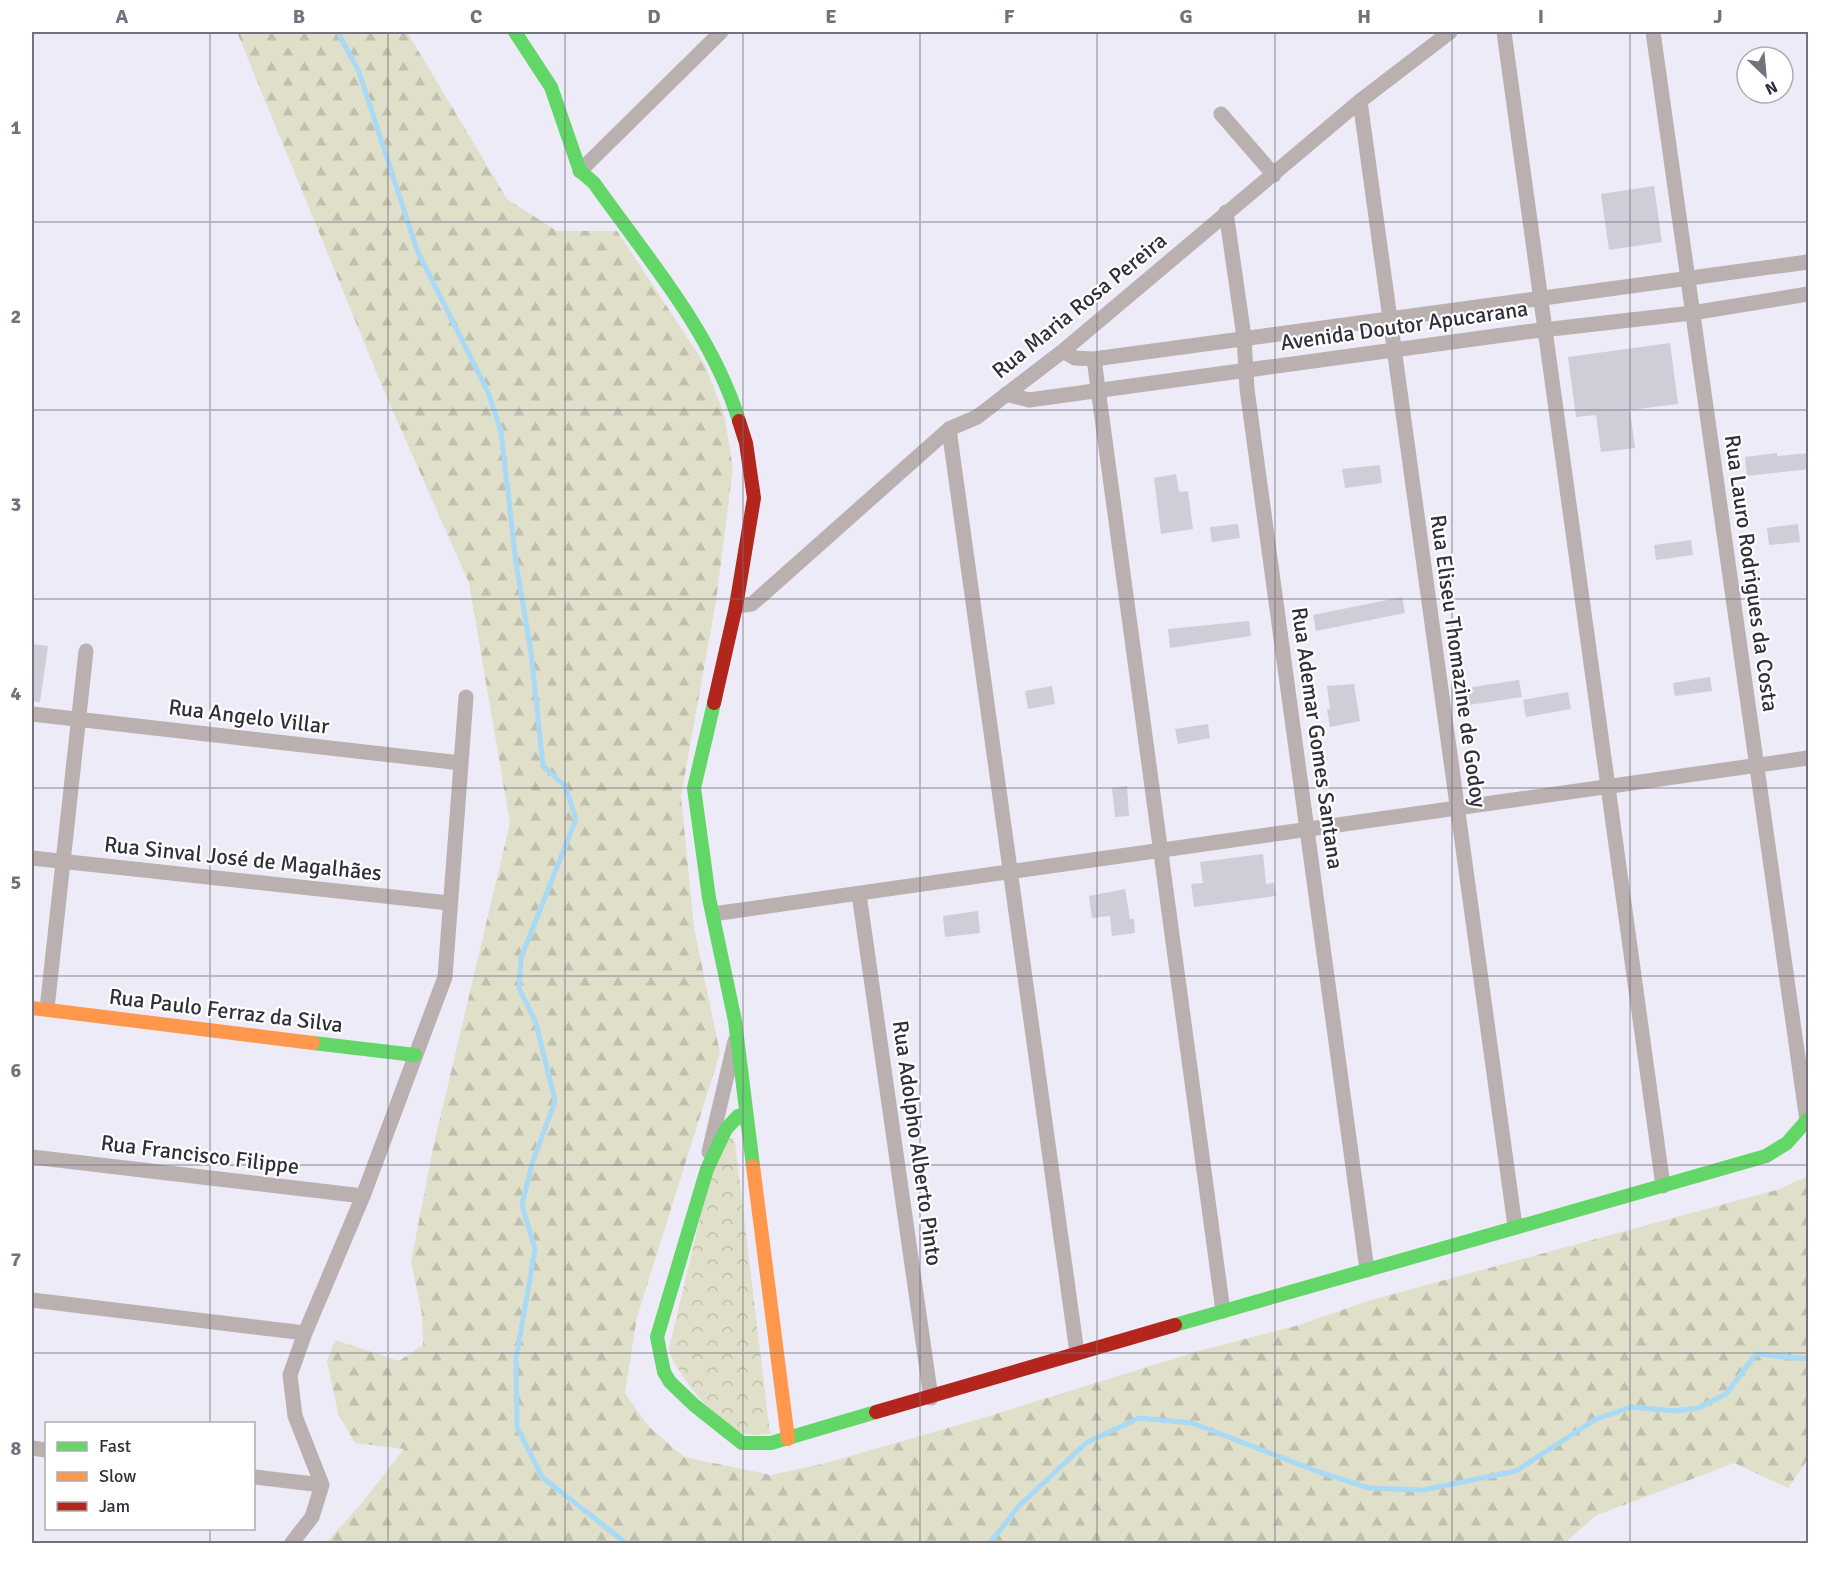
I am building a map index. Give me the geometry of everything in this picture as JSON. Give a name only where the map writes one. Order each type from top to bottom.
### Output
[{"type":"street","points":[[515,32],[551,87],[580,171],[594,183],[707,343],[730,391],[746,443],[754,498],[736,606],[694,788],[713,914],[736,1035],[788,1439]]},
{"type":"street","points":[[580,171],[721,32]]},
{"type":"street","name":"Rua Maria Rosa Pereira","points":[[736,606],[752,604],[949,429],[977,417],[1063,351],[1360,101],[1450,32]]},
{"type":"street","points":[[1504,32],[1663,1186]]},
{"type":"street","name":"Rua Lauro Rodrigues da Costa","points":[[1653,32],[1808,1120]]},
{"type":"street","name":"Rua Eliseu Thomazine de Godoy","points":[[1360,101],[1515,1226]]},
{"type":"street","points":[[1221,114],[1274,175]]},
{"type":"street","name":"Rua Ademar Gomes Santana","points":[[1226,212],[1244,337],[1245,370],[1367,1270]]},
{"type":"street","name":"Avenida Doutor Apucarana","points":[[1063,351],[1075,358],[1094,359],[1390,317],[1809,262]]},
{"type":"street","name":"Avenida Doutor Apucarana","points":[[1006,394],[1029,400],[1544,330],[1692,313],[1809,294]]},
{"type":"street","points":[[1094,359],[1223,1311]]},
{"type":"street","points":[[949,429],[1077,1353]]},
{"type":"street","points":[[39,1008],[63,861],[86,651]]},
{"type":"street","points":[[291,1544],[312,1517],[322,1485],[295,1416],[290,1375],[305,1333],[363,1196],[445,977],[466,697]]},
{"type":"street","name":"Rua Angelo Villar","points":[[32,714],[461,763]]},
{"type":"street","points":[[713,914],[1809,758]]},
{"type":"street","name":"Rua Sinval José de Magalhães","points":[[32,858],[449,903]]},
{"type":"street","name":"Rua Adolpho Alberto Pinto","points":[[859,894],[932,1398]]},
{"type":"street","name":"Rua Paulo Ferraz da Silva","points":[[39,1008],[415,1055]]},
{"type":"street","points":[[736,1035],[710,1146],[707,1169],[657,1337],[660,1359],[670,1382],[740,1443],[771,1443],[788,1439],[1515,1226],[1766,1156],[1787,1143],[1808,1120]]},
{"type":"street","points":[[707,1169],[730,1123],[738,1116],[744,1117],[748,1125]]},
{"type":"street","name":"Rua Francisco Filippe","points":[[32,1156],[363,1196]]},
{"type":"street","points":[[32,1300],[305,1333]]},
{"type":"street","points":[[255,1477],[322,1485]]},
{"type":"green space","points":[[237,32],[407,32],[507,199],[557,231],[617,231],[704,363],[724,414],[733,468],[716,601],[681,796],[694,928],[720,1053],[637,1317],[625,1393],[648,1426],[684,1457],[771,1475],[826,1463],[979,1419],[1199,1351],[1299,1325],[1371,1300],[1780,1189],[1808,1176],[1808,1459],[1788,1488],[1734,1463],[1595,1516],[1564,1544],[326,1543],[361,1504],[404,1449],[355,1443],[338,1413],[327,1361],[335,1340],[399,1361],[423,1345],[422,1314],[411,1262],[433,1148],[510,823],[469,583],[384,391]]},
{"type":"green space","points":[[733,1138],[770,1434],[745,1434],[721,1420],[698,1397],[679,1370],[669,1348],[719,1140]]},
{"type":"building","points":[[1654,186],[1662,242],[1609,250],[1601,194]]},
{"type":"building","points":[[1670,343],[1678,404],[1630,410],[1635,448],[1601,452],[1596,415],[1576,417],[1568,357]]},
{"type":"building","points":[[1777,453],[1777,456],[1809,453],[1809,469],[1747,476],[1745,457]]},
{"type":"building","points":[[1380,465],[1382,483],[1345,488],[1342,469]]},
{"type":"building","points":[[1176,474],[1179,492],[1188,491],[1193,529],[1161,534],[1154,478]]},
{"type":"building","points":[[1238,524],[1240,538],[1212,542],[1210,527]]},
{"type":"building","points":[[1798,524],[1800,542],[1769,545],[1767,528]]},
{"type":"building","points":[[1691,540],[1693,555],[1656,560],[1654,545]]},
{"type":"building","points":[[1402,597],[1405,613],[1316,631],[1313,615]]},
{"type":"building","points":[[1249,621],[1251,636],[1170,648],[1168,629]]},
{"type":"building","points":[[32,644],[48,646],[40,702],[32,701]]},
{"type":"building","points":[[1710,677],[1712,691],[1675,696],[1673,683]]},
{"type":"building","points":[[1519,680],[1522,697],[1462,706],[1459,689]]},
{"type":"building","points":[[1354,684],[1360,721],[1330,727],[1327,686]]},
{"type":"building","points":[[1052,686],[1055,704],[1028,709],[1025,691]]},
{"type":"building","points":[[1568,692],[1571,709],[1526,717],[1523,700]]},
{"type":"building","points":[[1208,724],[1210,738],[1178,744],[1175,729]]},
{"type":"building","points":[[1127,786],[1129,816],[1115,817],[1112,788]]},
{"type":"building","points":[[1263,854],[1266,884],[1274,883],[1276,896],[1194,907],[1191,884],[1203,883],[1200,862]]},
{"type":"building","points":[[1125,889],[1130,919],[1134,919],[1135,933],[1112,936],[1110,916],[1092,918],[1089,896]]},
{"type":"building","points":[[978,911],[980,933],[945,937],[943,916]]},
{"type":"waterway","points":[[338,32],[359,72],[417,250],[488,392],[501,431],[516,563],[531,652],[543,766],[565,786],[576,819],[521,958],[519,988],[536,1023],[555,1101],[532,1164],[522,1205],[535,1249],[516,1359],[517,1427],[542,1477],[627,1544]]},
{"type":"waterway","points":[[989,1544],[1018,1507],[1086,1443],[1139,1418],[1192,1423],[1319,1472],[1369,1488],[1423,1490],[1516,1471],[1596,1419],[1631,1407],[1675,1411],[1698,1408],[1726,1394],[1756,1354],[1808,1359]]},
{"type":"traffic: fast","points":[[515,32],[551,87],[580,171],[594,183],[695,326],[727,388],[739,421]]},
{"type":"traffic: fast","points":[[714,703],[694,788],[709,898],[735,1021],[753,1166]]},
{"type":"traffic: fast","points":[[313,1043],[415,1055]]},
{"type":"traffic: fast","points":[[748,1125],[744,1117],[738,1116],[726,1129],[707,1169],[657,1337],[664,1372],[670,1382],[694,1405],[742,1443],[771,1443],[876,1412]]},
{"type":"traffic: fast","points":[[1175,1325],[1766,1156],[1787,1143],[1808,1119]]},
{"type":"traffic: slow","points":[[32,1008],[313,1043]]},
{"type":"traffic: slow","points":[[753,1166],[788,1439]]},
{"type":"traffic: jam","points":[[714,703],[736,606],[754,498],[746,443],[739,421]]},
{"type":"traffic: jam","points":[[876,1412],[1175,1325]]}]
